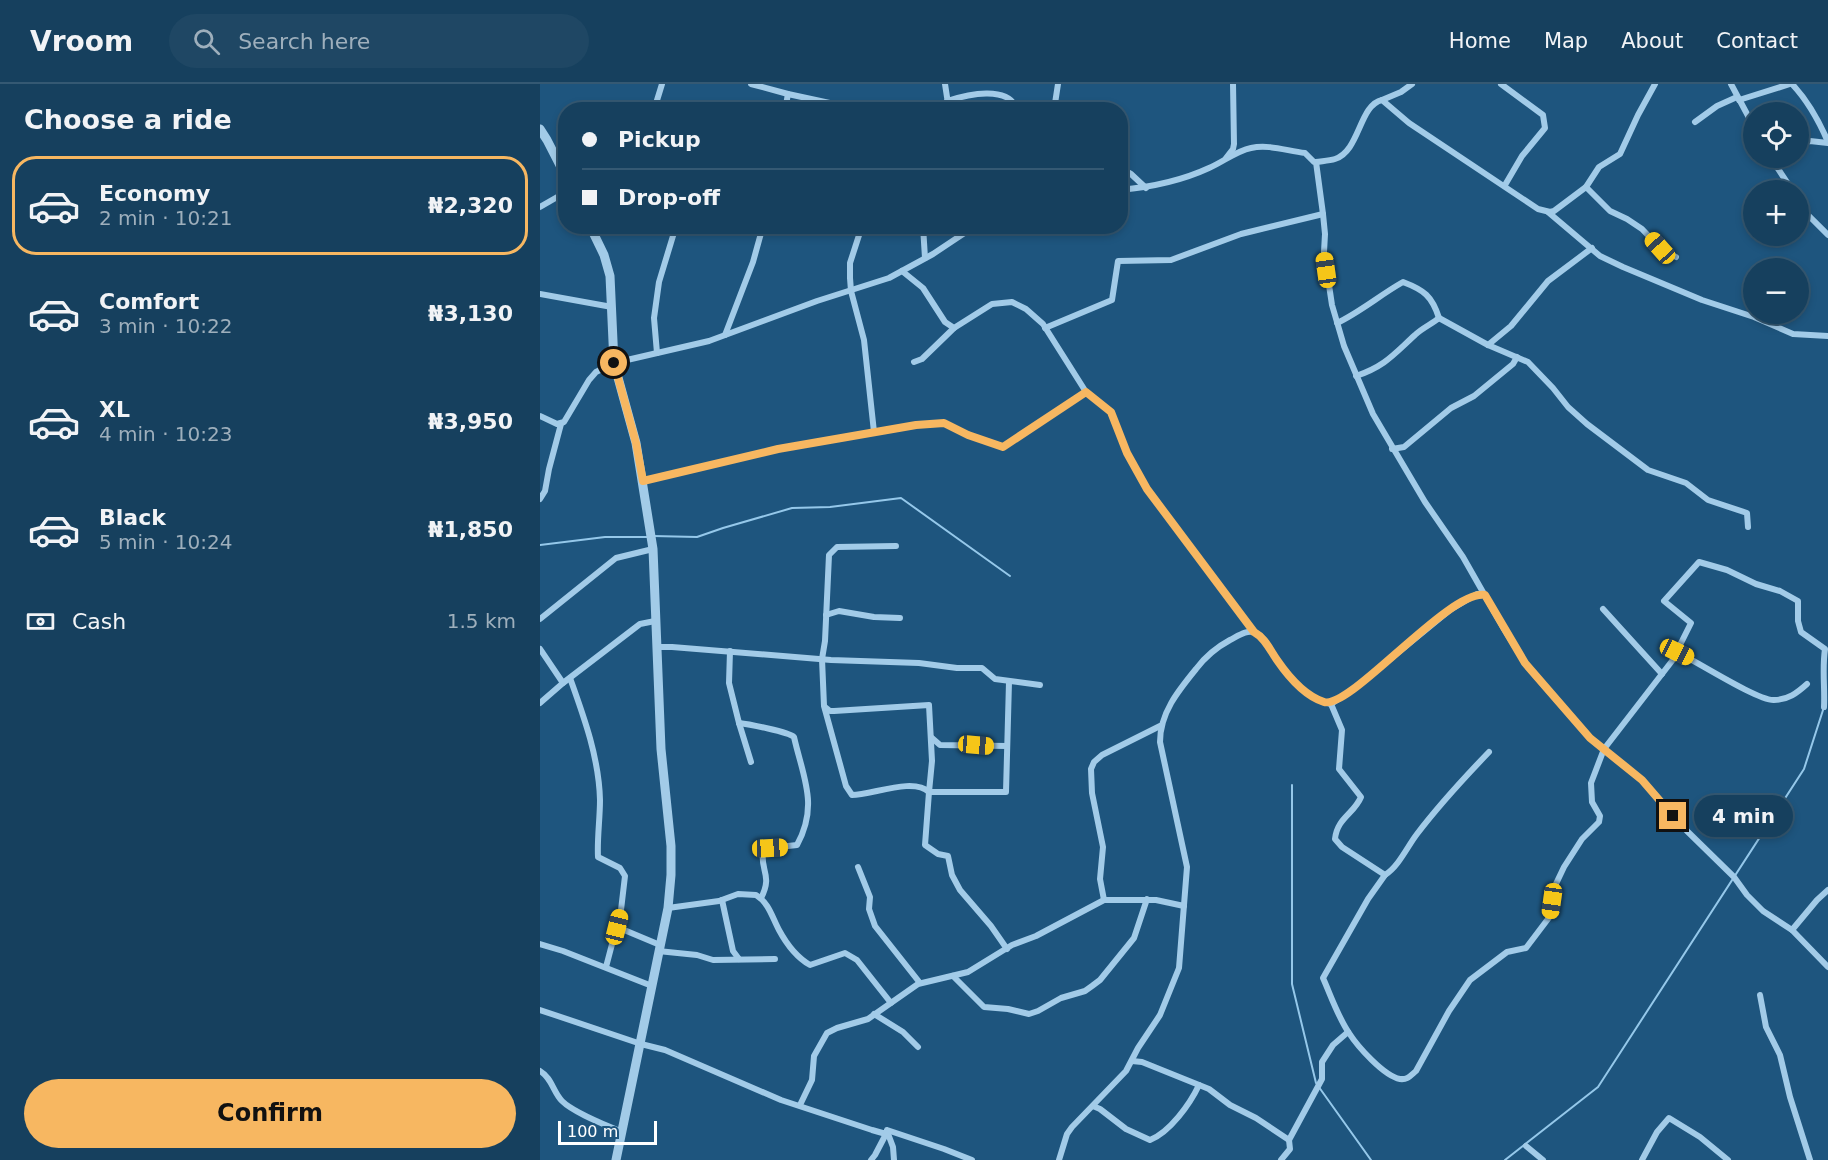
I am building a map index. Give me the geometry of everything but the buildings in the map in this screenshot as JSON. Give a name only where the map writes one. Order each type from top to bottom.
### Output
[{"type":"street","points":[[656,102],[662,84]]},
{"type":"street","points":[[751,84],[825,102]]},
{"type":"street","points":[[945,84],[947,101],[978,92],[989,92],[1005,95],[1013,102]]},
{"type":"street","points":[[1055,102],[1058,84]]},
{"type":"street","points":[[1224,160],[1233,149],[1234,144],[1233,84]]},
{"type":"street","points":[[1128,189],[1146,188],[1190,177],[1250,148],[1270,146],[1289,152],[1305,153],[1314,162],[1338,159],[1353,142],[1371,106],[1375,102],[1401,92],[1412,84]]},
{"type":"street","points":[[1501,84],[1543,115],[1545,128],[1522,156],[1505,185]]},
{"type":"street","points":[[1382,100],[1409,123],[1538,209],[1550,212],[1586,187],[1599,167],[1620,154],[1655,84]]},
{"type":"street","points":[[1731,84],[1743,107]]},
{"type":"street","points":[[1695,122],[1717,106],[1791,84],[1802,95],[1828,142],[1809,141]]},
{"type":"street","points":[[786,102],[788,94]]},
{"type":"street","points":[[540,129],[558,162]]},
{"type":"street","points":[[1316,162],[1325,234],[1324,252],[1332,305],[1356,376],[1392,449],[1485,595],[1525,663],[1590,738],[1642,780],[1687,831],[1737,880],[1763,911],[1792,930],[1828,967]]},
{"type":"street","points":[[1128,172],[1146,188]]},
{"type":"street","points":[[1586,187],[1610,211],[1642,229],[1660,248],[1676,257]]},
{"type":"street","points":[[540,207],[558,197]]},
{"type":"street","points":[[1546,210],[1600,255],[1623,267],[1793,334],[1828,336]]},
{"type":"street","points":[[1046,328],[1112,300],[1118,261],[1171,260],[1241,234],[1323,214]]},
{"type":"street","points":[[1809,216],[1828,235]]},
{"type":"street","points":[[594,234],[604,255],[610,276],[614,363],[636,443],[650,530],[661,749],[671,846],[668,908],[616,1160]]},
{"type":"street","points":[[657,353],[654,318],[659,282],[674,234]]},
{"type":"street","points":[[725,335],[762,234]]},
{"type":"street","points":[[859,234],[850,263],[851,291],[864,340],[874,432]]},
{"type":"street","points":[[924,234],[925,258]]},
{"type":"street","points":[[540,499],[545,491],[561,424],[596,372],[614,363],[725,335],[851,291],[902,271],[962,234]]},
{"type":"street","points":[[1488,345],[1511,326],[1548,281],[1592,248]]},
{"type":"street","points":[[902,271],[923,288],[945,322],[954,328]]},
{"type":"street","points":[[1337,322],[1355,314],[1379,295],[1403,282],[1419,288],[1434,302],[1439,318],[1535,368],[1568,407],[1606,440],[1648,470],[1686,483],[1708,500],[1747,513],[1748,527]]},
{"type":"street","points":[[540,294],[612,307]]},
{"type":"street","points":[[914,362],[921,359],[954,328],[992,304],[1012,302],[1026,309],[1046,328],[1086,392],[1111,412],[1127,453],[1147,489],[1254,632],[1264,640],[1278,661],[1302,688],[1318,699],[1331,704],[1342,730],[1339,769],[1360,797],[1357,805],[1336,828],[1335,838],[1342,847],[1385,875]]},
{"type":"street","points":[[1356,376],[1377,369],[1397,354],[1417,333],[1439,318]]},
{"type":"street","points":[[1392,449],[1404,447],[1451,408],[1474,396],[1513,364],[1517,357]]},
{"type":"street","points":[[643,481],[778,449],[874,432],[944,423],[968,435],[1003,447],[1086,392]]},
{"type":"street","points":[[540,416],[561,424]]},
{"type":"street","points":[[540,619],[616,558],[652,546]]},
{"type":"street","points":[[896,546],[837,547],[829,555],[822,659],[824,706],[849,793],[856,795],[918,786],[929,792],[1006,792],[1009,682]]},
{"type":"street","points":[[1489,752],[1429,819],[1393,870],[1385,875],[1368,899],[1323,978],[1348,1032],[1364,1052],[1398,1079],[1408,1078],[1416,1071],[1449,1011],[1470,980],[1507,952],[1526,948],[1551,915],[1554,888],[1564,867],[1581,839],[1599,822],[1600,816],[1592,802],[1591,783],[1604,749],[1672,661],[1690,623],[1664,601],[1699,562],[1727,570],[1756,584],[1780,591],[1798,601],[1800,632],[1825,649],[1822,668],[1825,684],[1824,707]]},
{"type":"street","points":[[1477,594],[1478,584]]},
{"type":"street","points":[[1331,704],[1355,688],[1450,610],[1477,594],[1485,595]]},
{"type":"street","points":[[1603,609],[1662,674]]},
{"type":"street","points":[[826,615],[839,611],[874,617],[900,618]]},
{"type":"street","points":[[540,703],[640,624],[655,621]]},
{"type":"street","points":[[1059,1160],[1067,1134],[1126,1071],[1138,1047],[1160,1015],[1179,968],[1187,867],[1160,742],[1160,726],[1169,705],[1206,657],[1245,632],[1254,632]]},
{"type":"street","points":[[656,647],[982,668],[995,679],[1040,685]]},
{"type":"street","points":[[540,650],[563,683]]},
{"type":"street","points":[[730,651],[729,683],[751,762]]},
{"type":"street","points":[[1677,652],[1739,687],[1772,701],[1793,696],[1807,684]]},
{"type":"street","points":[[570,678],[584,717],[597,774],[600,799],[598,857],[620,868],[625,876],[617,927],[606,967]]},
{"type":"street","points":[[824,706],[834,711],[929,705],[932,761],[925,845],[938,854],[948,856],[951,874],[960,891],[991,926],[1007,950]]},
{"type":"street","points":[[739,723],[766,730],[789,732],[794,737],[798,758],[806,778],[808,813],[802,835],[797,845],[763,851],[766,888],[761,898]]},
{"type":"street","points":[[1104,900],[1100,879],[1103,847],[1092,793],[1091,769],[1094,762],[1102,755],[1160,726]]},
{"type":"street","points":[[931,737],[940,745],[1007,746]]},
{"type":"street","points":[[858,867],[870,897],[869,909],[875,926],[920,983]]},
{"type":"street","points":[[1792,930],[1828,890]]},
{"type":"street","points":[[668,908],[722,900],[738,894],[756,895],[761,898],[785,940],[803,961],[810,965],[845,953],[857,960],[891,1003]]},
{"type":"street","points":[[800,1106],[812,1080],[814,1056],[827,1033],[861,1022],[920,983],[977,968],[1012,945],[1036,936],[1104,900],[1147,899],[1169,901],[1184,906]]},
{"type":"street","points":[[953,976],[984,1007],[1008,1009],[1022,1014],[1038,1011],[1061,998],[1085,991],[1100,980],[1134,938],[1147,899]]},
{"type":"street","points":[[722,900],[733,951],[739,958]]},
{"type":"street","points":[[617,927],[659,948],[713,960],[775,959]]},
{"type":"street","points":[[540,944],[652,986]]},
{"type":"street","points":[[1760,995],[1766,1027],[1780,1055],[1790,1097],[1810,1160]]},
{"type":"street","points":[[540,1010],[665,1050],[781,1100],[945,1149],[972,1160]]},
{"type":"street","points":[[874,1014],[903,1032],[918,1047]]},
{"type":"street","points":[[1281,1160],[1290,1149],[1289,1140],[1322,1079],[1322,1062],[1334,1045],[1348,1032]]},
{"type":"street","points":[[1132,1061],[1142,1062],[1209,1089],[1230,1105],[1256,1118],[1289,1140]]},
{"type":"street","points":[[540,1071],[550,1080],[563,1102],[622,1132]]},
{"type":"street","points":[[1092,1106],[1100,1109],[1126,1129],[1150,1140],[1162,1132],[1184,1110],[1192,1101],[1200,1085]]},
{"type":"street","points":[[1642,1160],[1669,1118],[1700,1137],[1728,1160]]},
{"type":"street","points":[[870,1160],[887,1132]]},
{"type":"street","points":[[887,1132],[893,1147],[894,1160]]},
{"type":"street","points":[[1526,1146],[1543,1160]]},
{"type":"waterway","points":[[653,536],[697,537],[792,508],[830,507],[901,498],[1010,576]]},
{"type":"waterway","points":[[540,545],[605,537],[648,537]]},
{"type":"waterway","points":[[1505,1160],[1598,1087],[1804,769],[1824,707]]},
{"type":"waterway","points":[[1292,785],[1292,984],[1316,1083],[1371,1160]]},
{"type":"route","points":[[614,363],[636,443],[643,481],[778,449],[916,425],[944,423],[988,444],[1003,447],[1086,392],[1111,412],[1127,453],[1147,489],[1254,632],[1260,635],[1292,679],[1310,694],[1331,704],[1355,688],[1450,610],[1477,594],[1485,595],[1525,663],[1590,738],[1642,780],[1673,816]]}]
